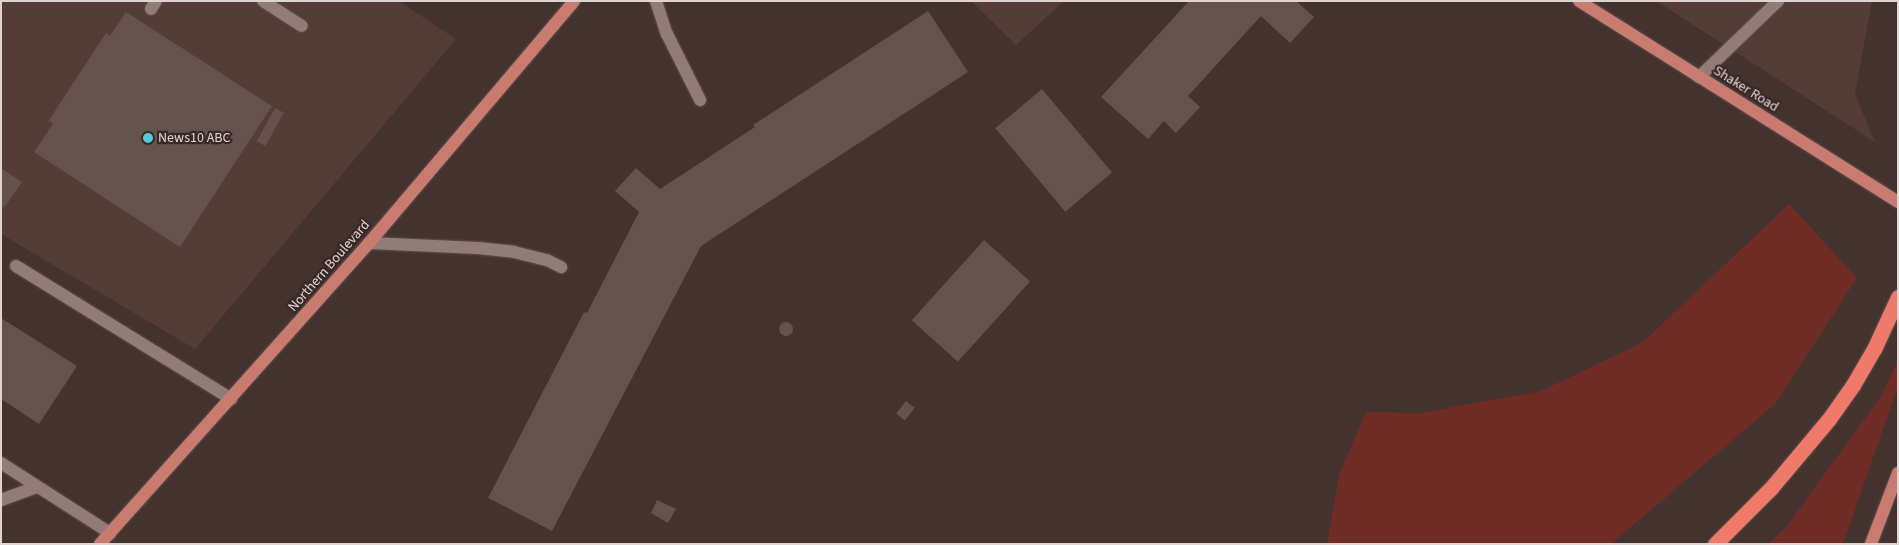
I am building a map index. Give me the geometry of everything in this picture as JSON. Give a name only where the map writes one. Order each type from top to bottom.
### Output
[{"type":"highway","points":[[1715,544],[1771,488],[1829,419],[1853,385],[1875,347],[1898,297]]},
{"type":"highway","points":[[1710,544],[1736,524]]},
{"type":"main road","name":"Northern Boulevard","points":[[100,544],[369,243],[574,1]]},
{"type":"main road","name":"Shaker Road","points":[[1579,1],[1898,202]]},
{"type":"main road","points":[[1871,544],[1898,472]]},
{"type":"lane","points":[[263,1],[302,26]]},
{"type":"lane","points":[[656,1],[667,34],[700,100]]},
{"type":"lane","points":[[1699,77],[1778,1]]},
{"type":"lane","points":[[369,243],[496,250],[534,257],[561,267]]},
{"type":"lane","points":[[16,266],[231,399]]},
{"type":"lane","points":[[1,463],[110,534]]},
{"type":"lane","points":[[1,500],[37,487]]},
{"type":"shaded area","points":[[1,1],[399,1],[456,39],[195,349],[1,234]]},
{"type":"shaded area","points":[[971,1],[1064,1],[1016,45]]},
{"type":"shaded area","points":[[1656,1],[1872,1],[1855,94],[1875,142]]},
{"type":"shaded area","points":[[1789,204],[1857,278],[1775,404],[1611,544],[1327,544],[1339,475],[1366,412],[1421,413],[1541,391],[1643,342]]},
{"type":"shaded area","points":[[1898,361],[1898,386],[1843,544],[1768,544],[1787,526],[1881,396]]},
{"type":"building","points":[[1189,1],[1296,1],[1314,17],[1290,43],[1261,16],[1188,96],[1200,107],[1176,133],[1164,121],[1148,139],[1101,97]]},
{"type":"building","points":[[928,11],[968,72],[701,246],[552,531],[488,498],[584,312],[587,313],[639,212],[615,191],[636,168],[660,189],[755,127],[753,125]]},
{"type":"building","name":"News10 ABC","points":[[126,12],[272,106],[180,247],[34,152],[53,124],[49,120],[106,33],[110,36]]},
{"type":"building","points":[[1042,89],[1112,172],[1065,212],[995,128]]},
{"type":"building","points":[[275,108],[284,113],[265,146],[257,141]]},
{"type":"building","points":[[1,168],[22,182],[4,208],[1,206]]},
{"type":"building","points":[[984,240],[1030,281],[958,362],[912,320]]},
{"type":"building","points":[[1,318],[77,366],[39,424],[1,399]]},
{"type":"building","points":[[783,322],[789,322],[793,329],[789,336],[783,336],[779,332],[779,326]]},
{"type":"building","points":[[906,401],[915,408],[905,420],[896,414]]},
{"type":"building","points":[[657,500],[676,509],[668,523],[651,513]]},
{"type":"place","name":"News10 ABC","points":[[148,138]]}]
